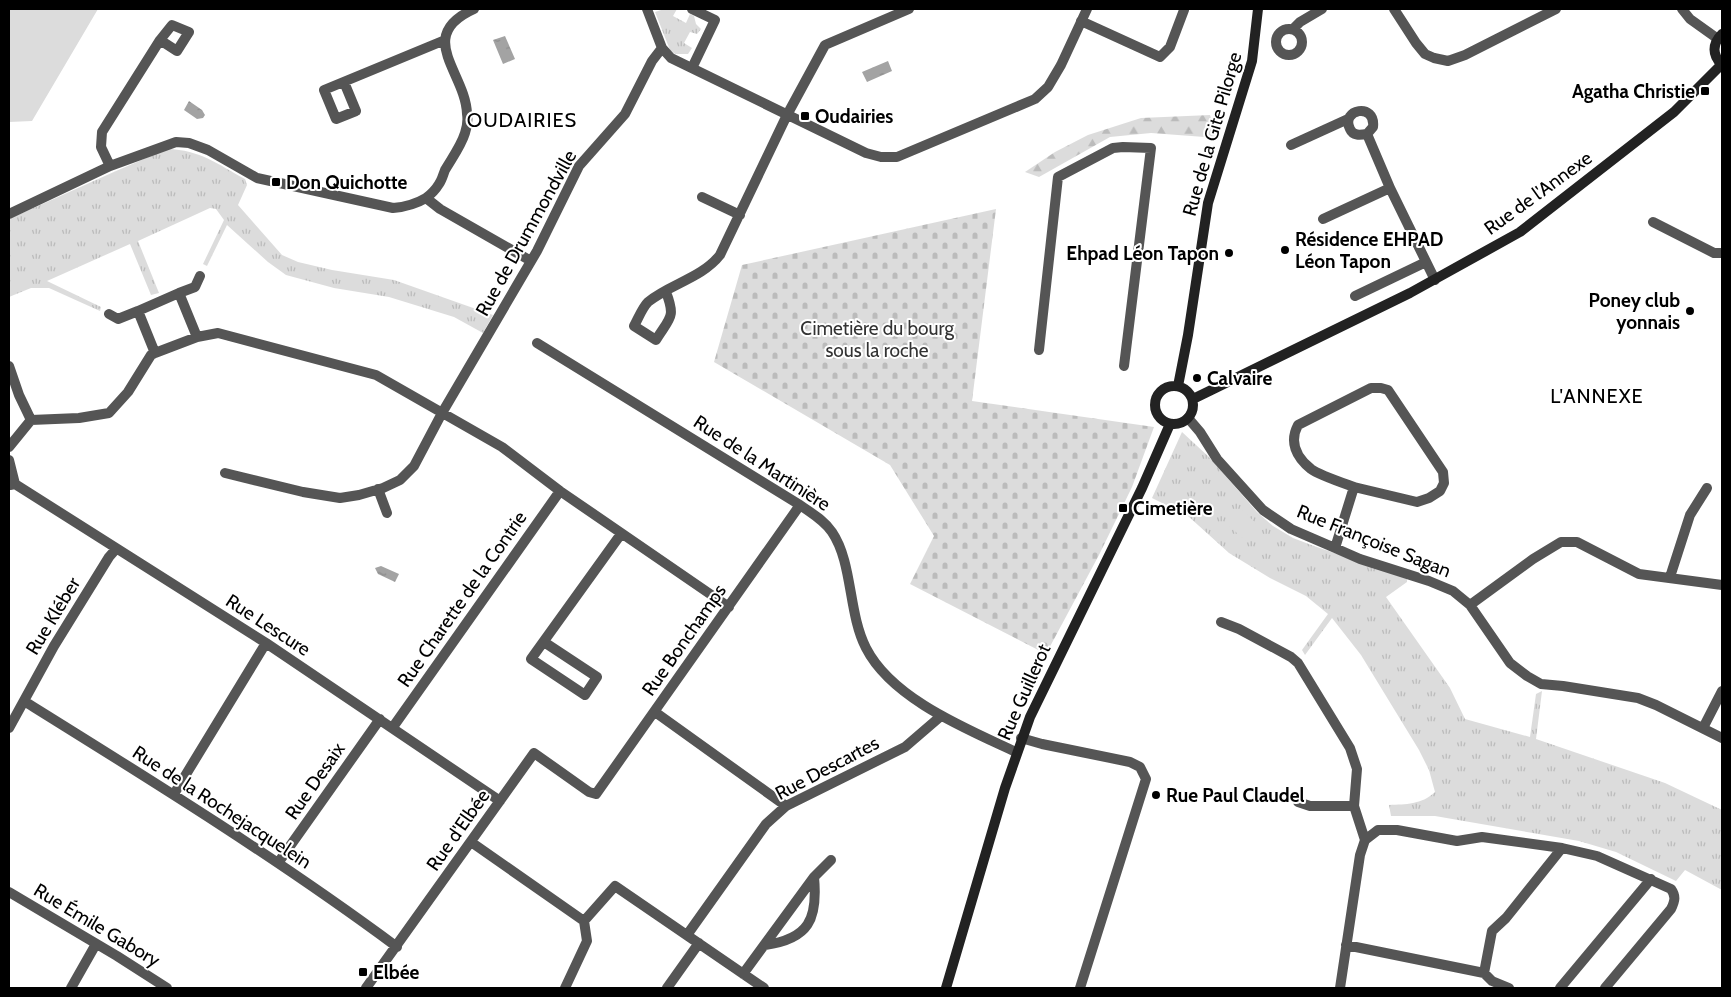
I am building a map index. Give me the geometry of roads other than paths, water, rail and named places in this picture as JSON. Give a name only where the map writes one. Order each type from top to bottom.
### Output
[{"type":"street","points":[[9,214],[110,166],[176,142],[189,143],[208,150],[257,178],[393,208],[405,207],[426,198],[439,184],[464,135],[467,125],[466,103],[444,48],[451,24],[464,13],[474,9]]},
{"type":"street","points":[[647,9],[662,48],[671,58],[866,153],[881,158],[897,158],[1034,99],[1048,87],[1087,9]]},
{"type":"street","points":[[692,9],[715,20],[692,68]]},
{"type":"street","points":[[666,292],[672,307],[672,315],[656,340],[634,326],[647,303],[714,262],[720,255],[787,115],[825,45],[909,9]]},
{"type":"street","name":"Rue de la Gite Pilorge","points":[[1178,386],[1208,203],[1252,62],[1258,9]]},
{"type":"street","points":[[1294,29],[1300,22],[1322,9]]},
{"type":"street","points":[[1394,9],[1425,54],[1448,61],[1465,55],[1556,9]]},
{"type":"street","points":[[1682,9],[1690,19],[1720,37],[1715,44],[1715,55],[1722,64]]},
{"type":"street","points":[[1081,21],[1160,57],[1170,47],[1184,10]]},
{"type":"street","points":[[110,166],[101,147],[102,132],[160,40]]},
{"type":"street","points":[[344,82],[446,40]]},
{"type":"street","name":"Rue de Drummondville","points":[[225,473],[303,492],[340,498],[359,495],[400,480],[414,466],[442,413],[531,261],[579,166],[625,114],[652,61],[662,48]]},
{"type":"street","name":"Rue de l'Annexe","points":[[1193,399],[1435,280],[1520,232],[1674,112],[1722,64]]},
{"type":"street","points":[[1359,110],[1367,112],[1374,122],[1373,127],[1367,134],[1357,135],[1351,132],[1348,120],[1352,113],[1359,110]]},
{"type":"street","points":[[1291,145],[1348,120]]},
{"type":"street","points":[[1367,134],[1390,188],[1435,280]]},
{"type":"street","points":[[1038,350],[1058,177],[1113,148],[1123,146],[1150,148],[1124,366]]},
{"type":"street","points":[[1323,219],[1390,188]]},
{"type":"street","points":[[702,197],[740,215]]},
{"type":"street","points":[[426,198],[440,209],[531,261]]},
{"type":"street","points":[[1653,222],[1714,253],[1722,253]]},
{"type":"street","points":[[1355,296],[1426,262]]},
{"type":"street","points":[[109,314],[118,319],[138,311],[195,287],[200,276]]},
{"type":"street","points":[[179,293],[197,337]]},
{"type":"street","points":[[138,311],[155,353]]},
{"type":"street","points":[[9,447],[31,420],[79,418],[109,413],[128,392],[151,355],[197,337],[218,333],[376,375],[502,447],[621,534],[729,607]]},
{"type":"street","name":"Rue de la Martinière","points":[[537,343],[800,505],[821,521],[831,531],[837,541],[860,632],[870,654],[897,685],[941,716],[1016,752]]},
{"type":"street","points":[[9,366],[19,395],[31,420]]},
{"type":"street","points":[[1173,386],[1187,390],[1193,399],[1193,409],[1188,418],[1183,422],[1170,424],[1159,417],[1155,405],[1156,398],[1163,390],[1173,386]]},
{"type":"street","points":[[1371,388],[1382,388],[1388,390],[1443,472],[1444,483],[1440,491],[1429,498],[1417,502],[1354,487],[1312,470],[1301,458],[1293,444],[1293,434],[1298,425],[1371,388]]},
{"type":"street","name":"Rue Françoise Sagan","points":[[1188,418],[1200,432],[1217,459],[1263,510],[1291,529],[1360,559],[1429,581],[1453,591],[1470,605],[1510,663],[1527,676],[1541,684],[1638,698],[1722,738]]},
{"type":"street","name":"Rue Guillerot","points":[[946,988],[1016,752],[1030,717],[1138,496],[1170,424]]},
{"type":"street","points":[[9,460],[12,484]]},
{"type":"street","name":"Rue Lescure","points":[[12,484],[108,541],[116,549],[393,727],[500,801]]},
{"type":"street","points":[[1335,548],[1354,487]]},
{"type":"street","points":[[1670,577],[1690,515],[1707,488]]},
{"type":"street","points":[[378,489],[387,513]]},
{"type":"street","name":"Rue Charette de la Contrie","points":[[393,727],[560,491]]},
{"type":"street","name":"Rue Bonchamps","points":[[596,794],[800,505]]},
{"type":"street","points":[[544,642],[597,677],[585,695],[531,659],[621,534]]},
{"type":"street","points":[[1470,605],[1533,559],[1561,542],[1577,542],[1639,574],[1722,585]]},
{"type":"street","name":"Rue Kléber","points":[[9,728],[54,646],[108,557],[116,549]]},
{"type":"street","points":[[1221,622],[1239,629],[1291,657],[1298,663],[1350,748],[1357,769],[1354,806],[1365,840]]},
{"type":"street","points":[[174,794],[266,644]]},
{"type":"street","points":[[1703,728],[1722,691]]},
{"type":"street","name":"Rue de la Rochejacquelein","points":[[24,701],[174,794],[278,863],[397,947]]},
{"type":"street","points":[[655,712],[786,806]]},
{"type":"street","name":"Rue Descartes","points":[[687,935],[766,824],[786,806],[906,747],[941,716]]},
{"type":"street","name":"Rue Desaix","points":[[278,863],[380,719]]},
{"type":"street","points":[[1022,738],[1042,744],[1130,762],[1140,767],[1146,778],[1080,988]]},
{"type":"street","name":"Rue d'Elbée","points":[[366,988],[534,753],[589,792],[596,794]]},
{"type":"street","points":[[1298,802],[1310,806],[1354,806]]},
{"type":"street","points":[[1340,988],[1360,855],[1365,840],[1378,830],[1397,830],[1457,841],[1482,836],[1562,848],[1597,856],[1671,889],[1675,895],[1674,903],[1605,988]]},
{"type":"street","points":[[471,842],[584,921],[587,941],[565,988]]},
{"type":"street","points":[[1484,973],[1492,931],[1506,918],[1562,848]]},
{"type":"street","points":[[744,974],[814,877],[831,860]]},
{"type":"street","points":[[765,945],[783,942],[800,935],[807,925],[816,898],[814,877]]},
{"type":"street","points":[[1560,988],[1651,879]]},
{"type":"street","points":[[584,921],[615,886],[764,988]]},
{"type":"street","name":"Rue Émile Gabory","points":[[9,892],[166,988]]},
{"type":"street","points":[[667,988],[699,943]]},
{"type":"street","points":[[71,988],[96,944]]},
{"type":"street","points":[[1346,945],[1484,973],[1492,981],[1510,988]]},
{"type":"water","points":[[505,36],[515,59],[503,64],[493,40]]},
{"type":"water","points":[[888,61],[892,71],[867,82],[862,72]]},
{"type":"water","points":[[189,101],[202,110],[205,115],[203,118],[197,119],[184,110]]},
{"type":"water","points":[[381,566],[399,574],[395,582],[378,574],[375,568]]},
{"type":"place","name":"Agatha Christie","points":[[1705,91]]},
{"type":"place","name":"Oudairies","points":[[805,116]]},
{"type":"place","name":"Don Quichotte","points":[[276,182]]},
{"type":"place","name":"Résidence EHPAD Léon Tapon","points":[[1285,250]]},
{"type":"place","name":"Ehpad Léon Tapon","points":[[1229,253]]},
{"type":"place","name":"Poney club yonnais","points":[[1690,311]]},
{"type":"place","name":"Calvaire","points":[[1197,378]]},
{"type":"place","name":"Cimetière","points":[[1123,508]]},
{"type":"place","name":"Rue Paul Claudel","points":[[1156,795]]},
{"type":"place","name":"Elbée","points":[[363,972]]},
{"type":"district","name":"OUDAIRIES","points":[[522,120]]},
{"type":"district","name":"L'ANNEXE","points":[[1597,396]]},
{"type":"park label","name":"Cimetière du bourg sous la roche","points":[[877,339]]}]
